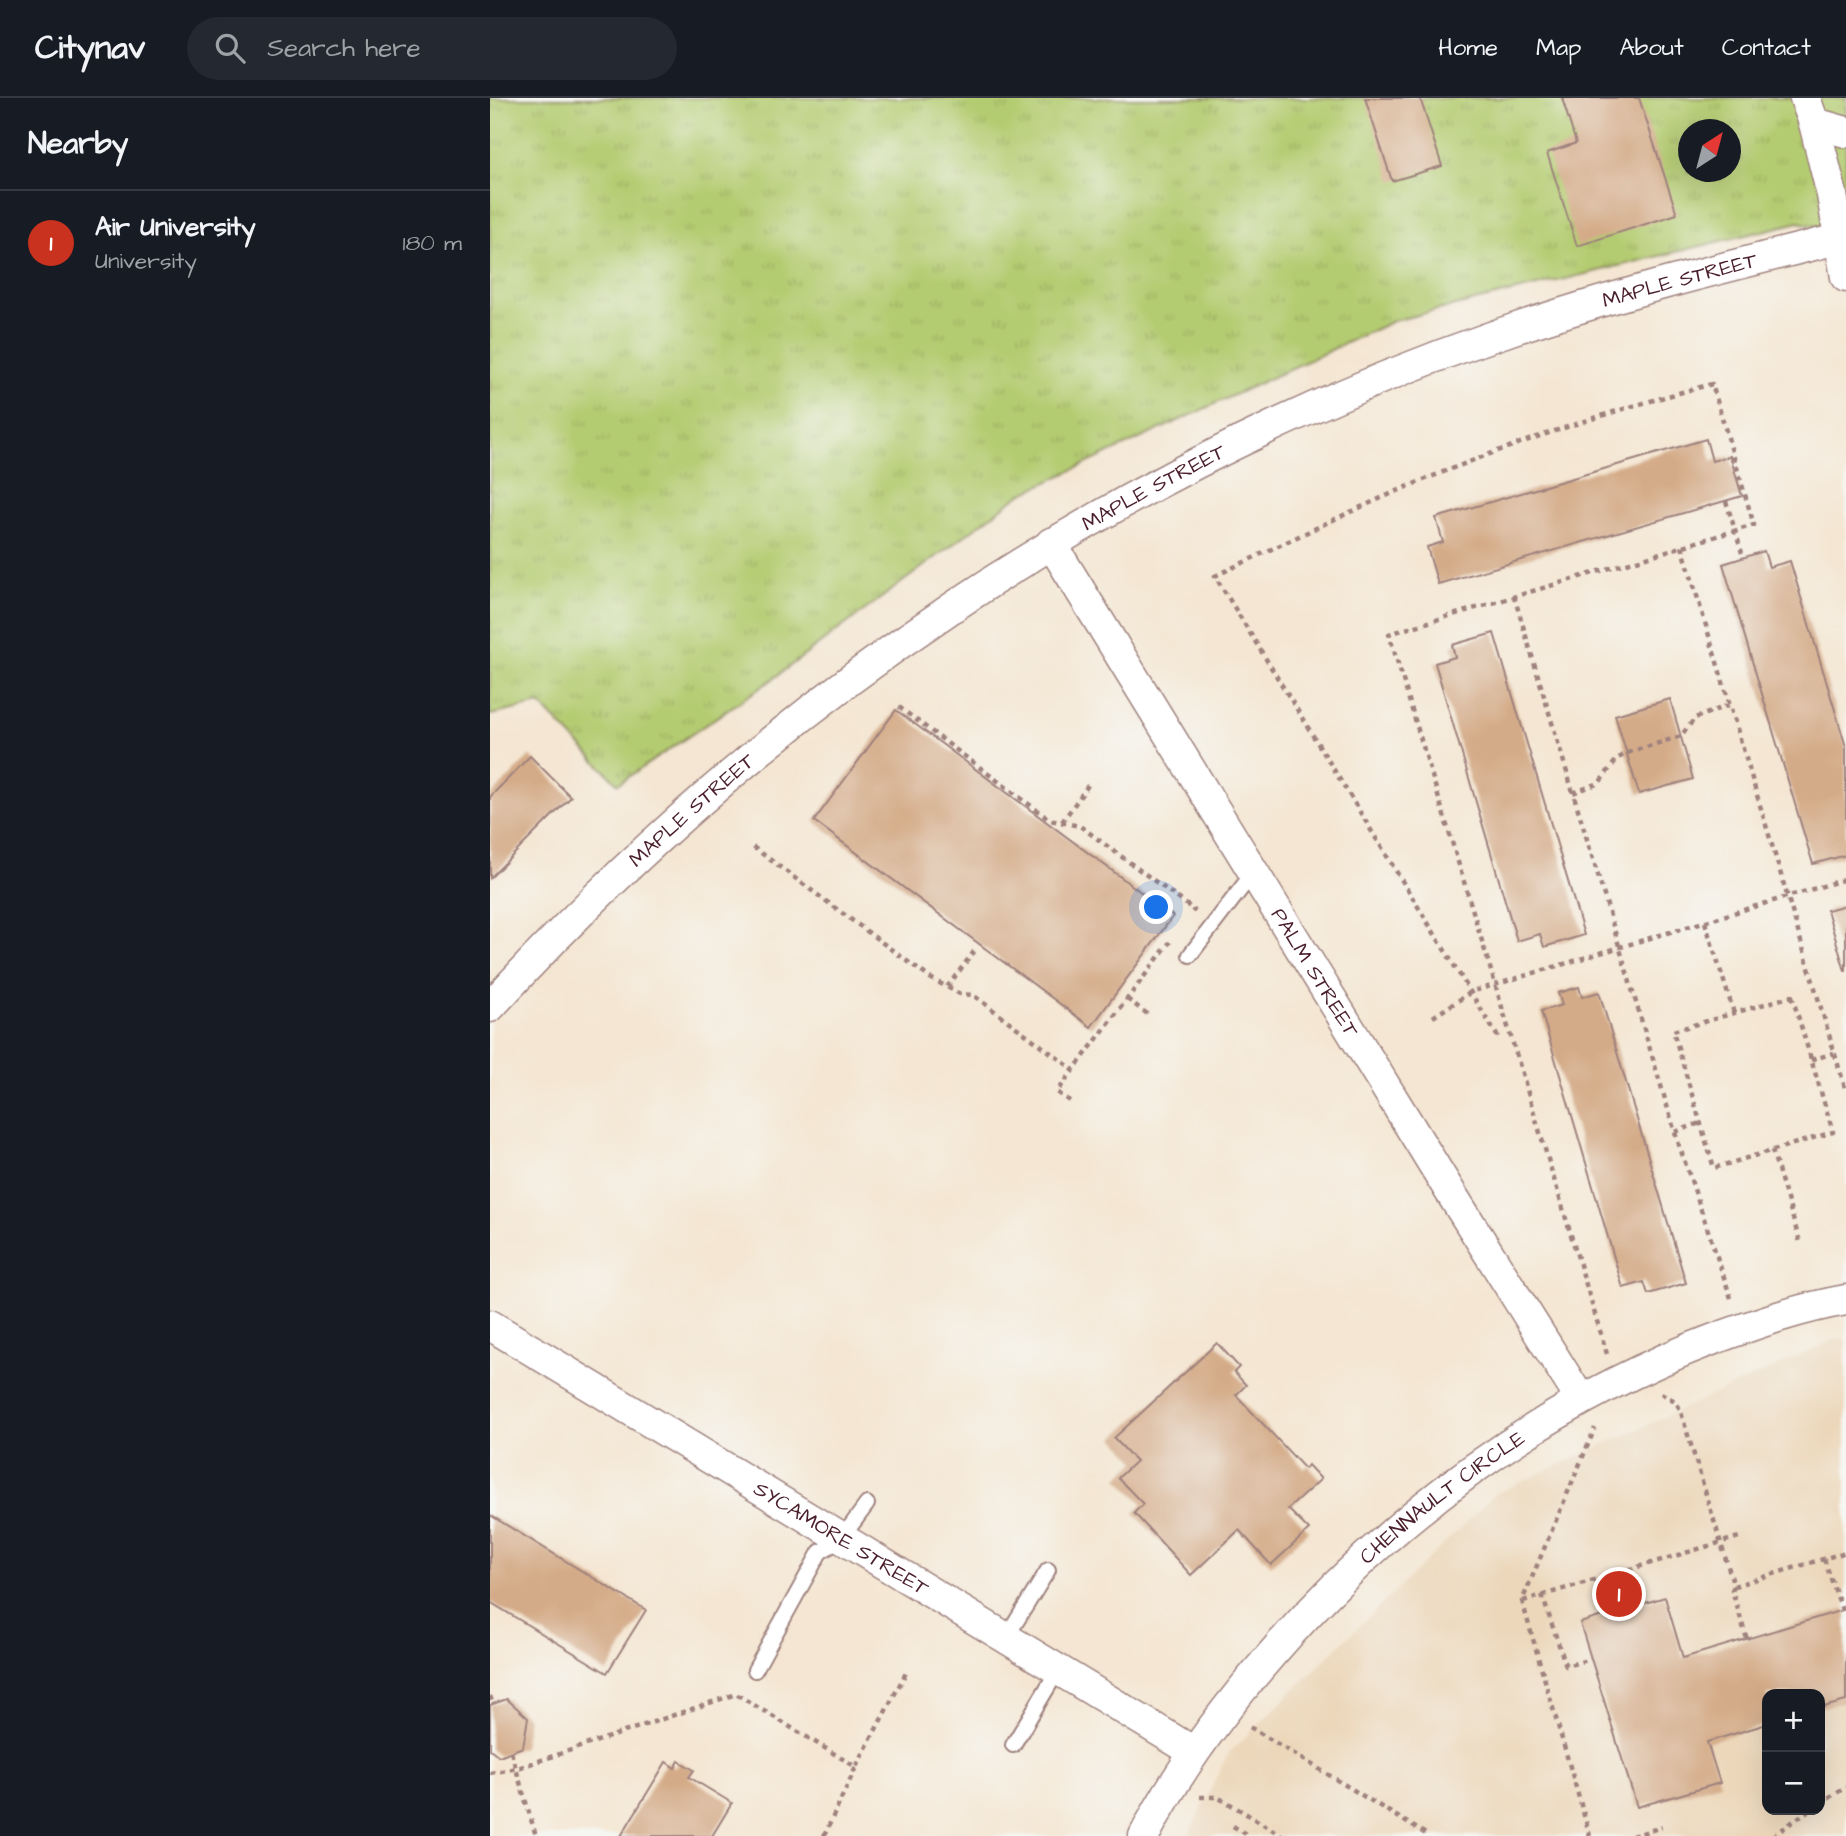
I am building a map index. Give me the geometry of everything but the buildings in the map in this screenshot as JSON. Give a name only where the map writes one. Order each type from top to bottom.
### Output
[{"type":"street","points":[[1810,111],[1846,132]]},
{"type":"street","points":[[1810,111],[1832,195],[1846,277]]},
{"type":"street","name":"MAPLE STREET","points":[[490,1007],[639,855],[733,771],[905,640],[972,592],[1051,543],[1222,450],[1411,367],[1588,305],[1838,239]]},
{"type":"street","name":"PALM STREET","points":[[1051,543],[1581,1400]]},
{"type":"street","name":"CHENNAULT CIRCLE","points":[[1144,1836],[1194,1752],[1248,1681],[1306,1614],[1356,1564],[1404,1522],[1466,1474],[1581,1400],[1645,1368],[1719,1337],[1810,1307],[1846,1300]]},
{"type":"street","name":"SYCAMORE STREET","points":[[490,1325],[1194,1752]]},
{"type":"lane","points":[[1190,955],[1253,873]]},
{"type":"lane","points":[[755,1670],[820,1552],[841,1539],[867,1504]]},
{"type":"lane","points":[[1006,1638],[1048,1570]]},
{"type":"lane","points":[[1013,1745],[1058,1670]]},
{"type":"path","points":[[1498,1037],[1214,576],[1408,486],[1508,447],[1599,416],[1713,384],[1754,525],[1389,634],[1607,1354],[1618,1349]]},
{"type":"path","points":[[1726,501],[1742,554]]},
{"type":"path","points":[[1682,546],[1846,1091]]},
{"type":"path","points":[[1514,596],[1675,1132],[1732,1302],[1720,1306]]},
{"type":"path","points":[[1573,793],[1599,783],[1617,759],[1627,753],[1681,736],[1695,718],[1729,705]]},
{"type":"path","points":[[899,707],[1050,820],[1080,826],[1194,910],[1185,921]]},
{"type":"path","points":[[1062,822],[1089,784]]},
{"type":"path","points":[[753,847],[930,978],[960,994],[973,995],[1074,1070]]},
{"type":"path","points":[[1433,1017],[1471,992],[1846,879]]},
{"type":"path","points":[[1705,922],[1734,1013]]},
{"type":"path","points":[[1070,1101],[1057,1092],[1177,932]]},
{"type":"path","points":[[947,987],[976,949]]},
{"type":"path","points":[[1792,996],[1811,1060],[1833,1132],[1714,1168],[1673,1031],[1792,996]]},
{"type":"path","points":[[1127,999],[1149,1015]]},
{"type":"path","points":[[1811,1060],[1835,1053]]},
{"type":"path","points":[[1675,1132],[1700,1124]]},
{"type":"path","points":[[1772,1150],[1801,1245]]},
{"type":"path","points":[[1651,1396],[1661,1393],[1668,1395],[1680,1409],[1734,1586],[1732,1591],[1747,1639]]},
{"type":"path","points":[[1588,1429],[1597,1424],[1522,1601],[1590,1836]]},
{"type":"path","points":[[1522,1601],[1739,1537]]},
{"type":"path","points":[[1734,1586],[1846,1552]]},
{"type":"path","points":[[1824,1559],[1842,1610]]},
{"type":"path","points":[[1542,1595],[1566,1666],[1591,1659]]},
{"type":"path","points":[[824,1836],[856,1767],[908,1669]]},
{"type":"path","points":[[490,1773],[514,1768],[736,1695],[856,1767]]},
{"type":"path","points":[[490,1696],[493,1704]]},
{"type":"path","points":[[1254,1717],[1247,1726],[1429,1836]]},
{"type":"path","points":[[511,1752],[536,1836]]},
{"type":"path","points":[[1825,1800],[1846,1787]]},
{"type":"path","points":[[1204,1788],[1197,1798],[1208,1796],[1225,1801],[1283,1836]]},
{"type":"path","points":[[1773,1836],[1802,1815]]},
{"type":"path","points":[[1233,1826],[1249,1836]]},
{"type":"path","points":[[1632,1836],[1662,1827]]},
{"type":"shaded area","points":[[1846,1339],[1846,1836],[1188,1836],[1228,1754],[1495,1494],[1834,1340]]},
{"type":"green space","points":[[490,98],[1846,98],[1846,234],[1799,222],[1393,321],[1019,495],[770,681],[618,784],[540,704],[490,715]]},
{"type":"place","name":"Air University","points":[[1619,1594]]}]
